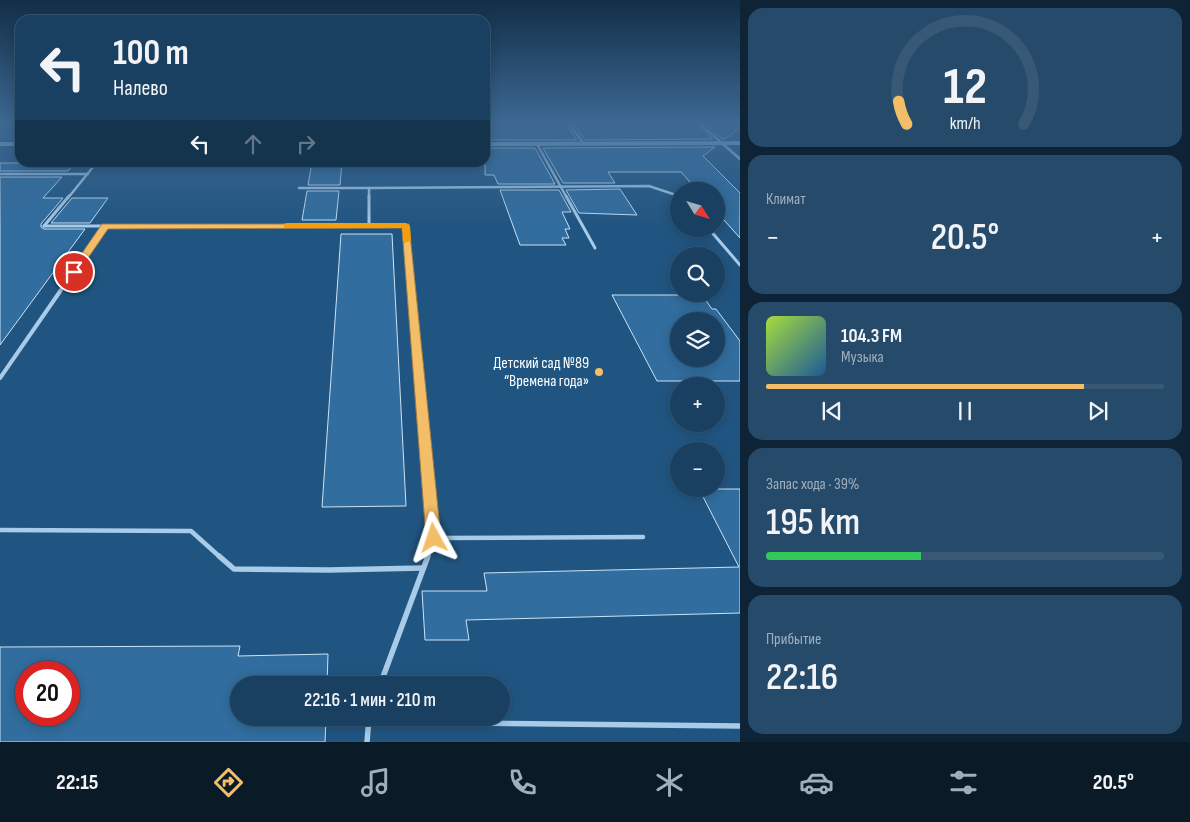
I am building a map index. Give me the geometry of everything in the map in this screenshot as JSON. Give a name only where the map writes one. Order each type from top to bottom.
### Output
[{"type":"lane","points":[[544,157],[595,248]]},
{"type":"lane","points":[[93,167],[44,226],[406,226],[434,538],[383,676]]},
{"type":"lane","points":[[0,174],[88,174]]},
{"type":"lane","points":[[299,188],[649,186],[670,193]]},
{"type":"lane","points":[[369,188],[369,226]]},
{"type":"lane","points":[[0,378],[105,226]]},
{"type":"lane","points":[[717,238],[740,265]]},
{"type":"lane","points":[[0,530],[191,531],[234,569],[329,570],[423,568]]},
{"type":"lane","points":[[434,538],[643,537]]},
{"type":"lane","points":[[510,722],[740,726]]},
{"type":"lane","points":[[367,742],[368,726]]},
{"type":"building","points":[[490,157],[540,157],[555,184],[498,184],[494,175],[485,175],[485,167],[490,167]]},
{"type":"building","points":[[548,157],[704,157],[740,193],[740,238],[725,221],[725,182],[690,182],[681,172],[608,172],[615,183],[563,183]]},
{"type":"building","points":[[0,163],[15,163],[15,167],[72,167],[68,171],[0,171]]},
{"type":"building","points":[[311,167],[342,167],[340,185],[308,185]]},
{"type":"building","points":[[0,177],[62,177],[43,198],[63,198],[41,224],[41,227],[44,229],[85,229],[0,345]]},
{"type":"building","points":[[620,189],[637,215],[579,213],[566,190]]},
{"type":"building","points":[[500,190],[559,190],[571,212],[562,212],[570,229],[565,229],[569,238],[562,238],[566,245],[520,245]]},
{"type":"building","points":[[307,191],[339,191],[336,220],[302,220]]},
{"type":"building","points":[[72,198],[108,198],[90,223],[51,223]]},
{"type":"building","points":[[341,234],[392,234],[406,506],[322,507]]},
{"type":"building","points":[[612,295],[670,295],[670,302],[707,302],[712,309],[716,309],[718,312],[670,312],[670,367],[725,367],[725,321],[740,341],[740,381],[725,381],[725,377],[670,377],[670,381],[657,381]]},
{"type":"building","points":[[725,489],[740,489],[740,613],[466,620],[469,640],[425,640],[422,591],[487,591],[484,573],[739,567],[703,497],[725,497]]},
{"type":"building","points":[[240,646],[238,656],[328,654],[327,676],[230,676],[230,726],[326,726],[325,742],[0,742],[0,647]]},
{"type":"slow traffic","points":[[287,226],[406,226],[407,241]]},
{"type":"place","name":"Детский сад №89 “Времена года»","points":[[599,372]]},
{"type":"route","points":[[74,272],[105,226],[406,226],[434,538]]}]
